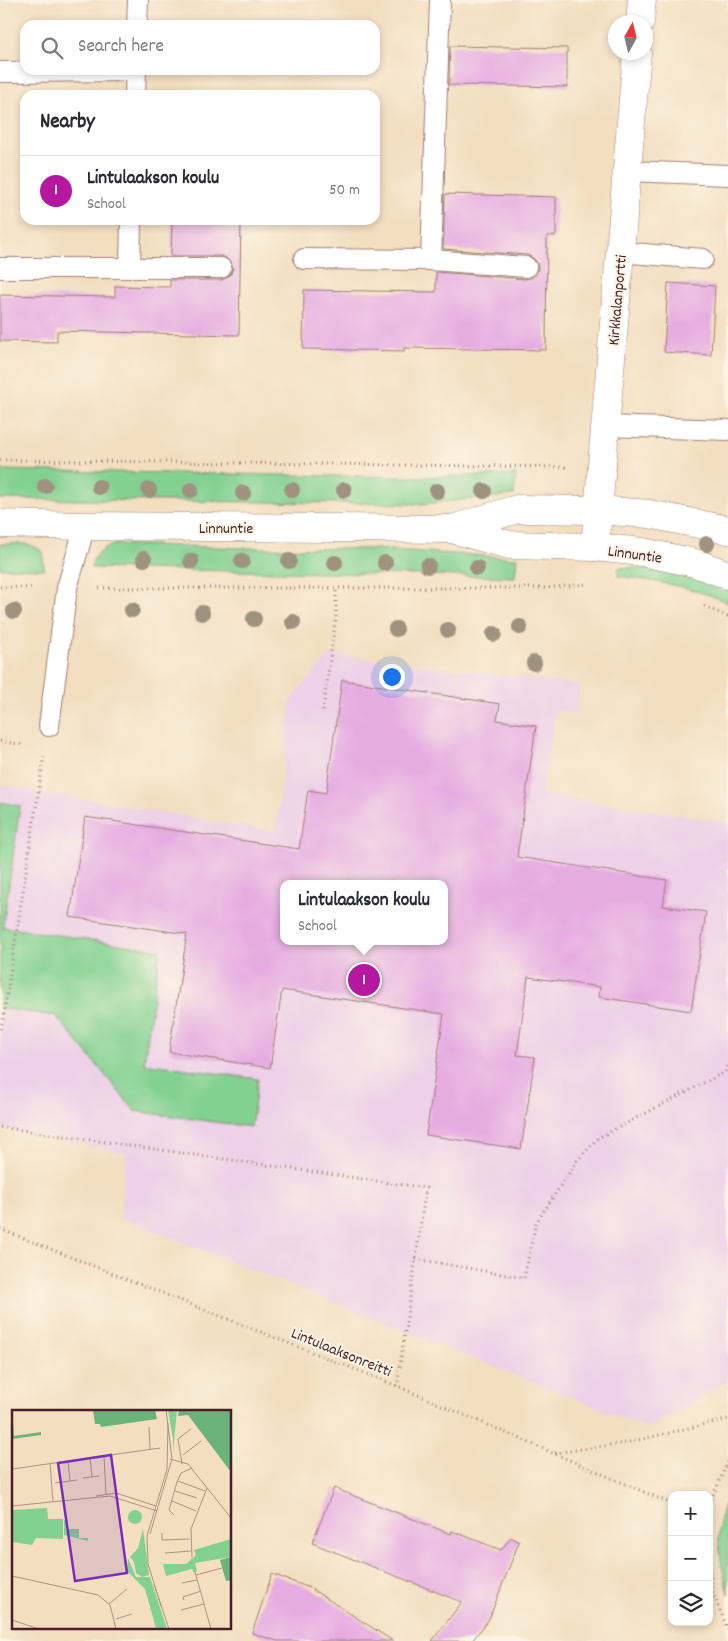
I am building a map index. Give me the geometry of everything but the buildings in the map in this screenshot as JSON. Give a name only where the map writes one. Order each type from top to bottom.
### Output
[{"type":"street","points":[[641,15],[642,0]]},
{"type":"street","name":"Kirkkalanportti","points":[[595,547],[636,60]]},
{"type":"street","name":"Linnuntie","points":[[452,529],[516,508],[598,510],[649,514],[728,530]]},
{"type":"street","name":"Linnuntie","points":[[0,524],[452,529],[510,545],[595,547],[642,552],[695,563],[728,575]]},
{"type":"lane","points":[[137,20],[138,0]]},
{"type":"lane","points":[[431,260],[440,0]]},
{"type":"lane","points":[[0,72],[20,72]]},
{"type":"lane","points":[[135,90],[136,75]]},
{"type":"lane","points":[[626,171],[728,175]]},
{"type":"lane","points":[[130,268],[131,225]]},
{"type":"lane","points":[[620,252],[703,259]]},
{"type":"lane","points":[[304,260],[431,260],[526,267]]},
{"type":"lane","points":[[0,268],[221,268]]},
{"type":"lane","points":[[605,426],[728,430]]},
{"type":"lane","points":[[49,726],[67,588],[85,526]]},
{"type":"path","points":[[0,460],[602,468]]},
{"type":"path","points":[[0,587],[545,588],[589,584]]},
{"type":"path","points":[[322,711],[336,616],[336,587]]},
{"type":"path","points":[[701,605],[728,617]]},
{"type":"path","points":[[0,1029],[3,1020],[49,726]]},
{"type":"path","points":[[416,1259],[524,1278],[536,1223],[577,1161],[598,1138],[725,1072],[728,1064]]},
{"type":"path","points":[[0,1127],[426,1188],[397,1386]]},
{"type":"path","name":"Lintulaaksonreitti","points":[[0,1229],[397,1386],[668,1502]]},
{"type":"path","points":[[553,1454],[625,1443],[728,1419]]},
{"type":"path","points":[[713,1495],[728,1462]]},
{"type":"path","points":[[711,1581],[713,1593],[728,1630]]},
{"type":"shaded area","points":[[331,654],[580,685],[577,714],[556,710],[541,794],[728,822],[728,1381],[648,1428],[120,1217],[126,1153],[0,1128],[0,785],[276,832],[291,699]]},
{"type":"green space","points":[[0,470],[404,477],[516,475],[514,495],[422,504],[0,499]]},
{"type":"green space","points":[[0,544],[23,544],[38,548],[43,552],[44,569],[0,568]]},
{"type":"green space","points":[[118,544],[378,549],[517,558],[515,577],[91,568],[94,558],[100,552]]},
{"type":"green space","points":[[638,567],[684,575],[728,589],[728,603],[701,592],[618,576],[619,568]]},
{"type":"green space","points":[[0,802],[20,806],[3,927],[160,950],[144,1063],[258,1079],[251,1127],[135,1111],[56,1016],[0,1008]]},
{"type":"green space","points":[[728,1494],[728,1594],[720,1556],[719,1532],[723,1507]]},
{"type":"place","name":"Lintulaakson koulu","points":[[364,980]]}]
